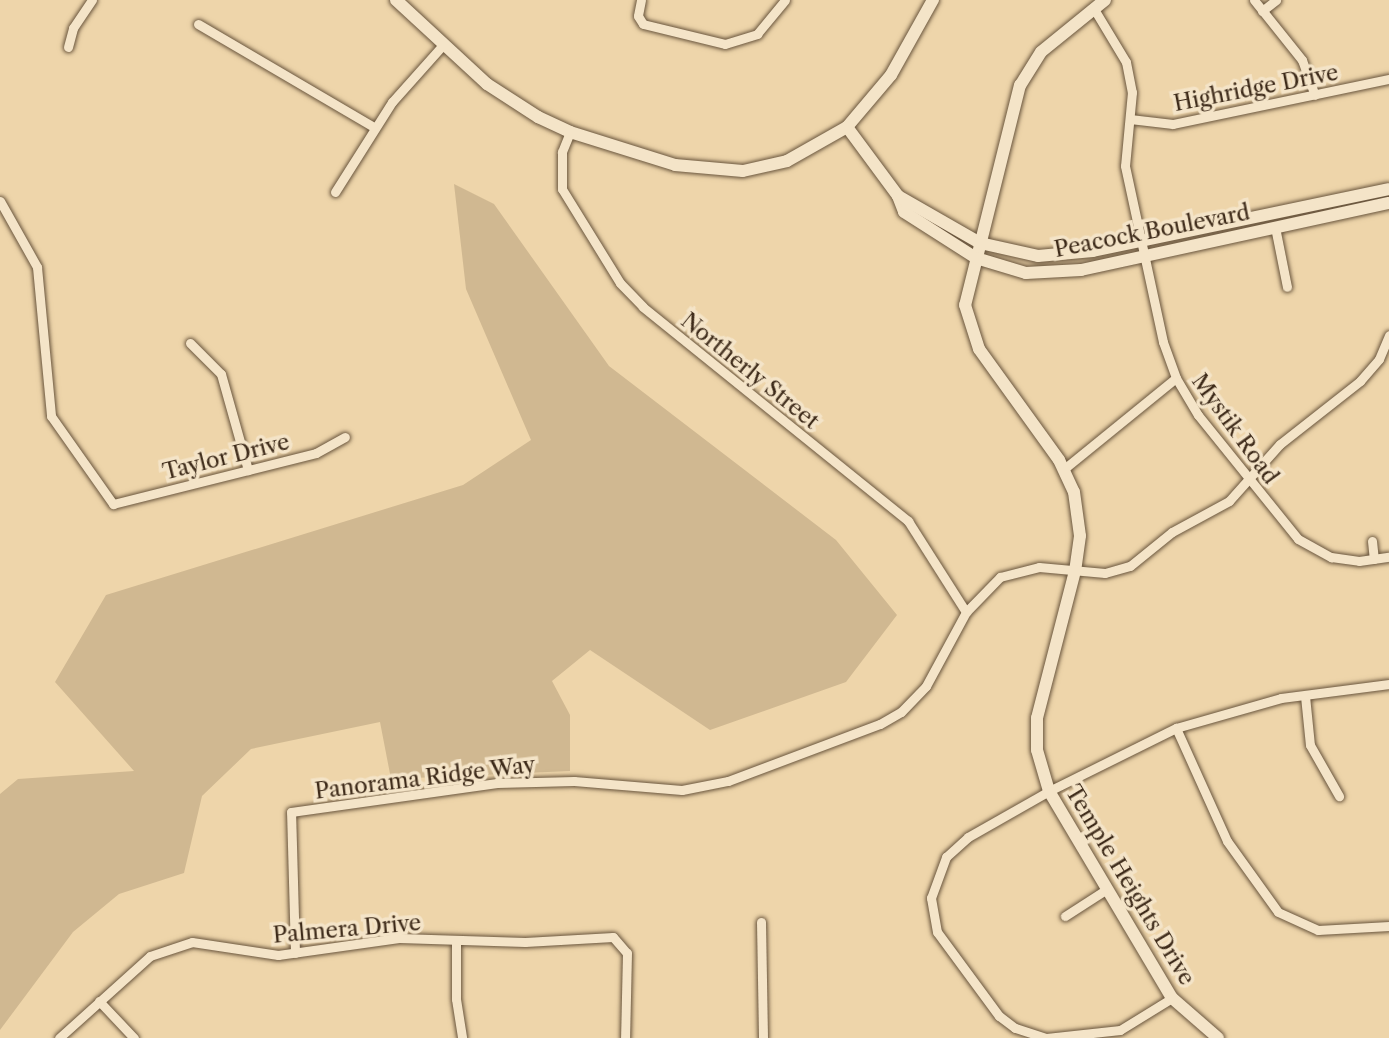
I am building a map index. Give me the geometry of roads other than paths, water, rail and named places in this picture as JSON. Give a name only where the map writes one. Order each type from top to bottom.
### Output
[{"type":"street","points":[[68,47],[73,28],[92,0]]},
{"type":"street","points":[[396,0],[487,84],[570,132],[675,165],[743,171],[787,161],[847,127],[891,75],[933,0]]},
{"type":"street","points":[[641,0],[638,16],[650,27],[706,42],[747,40],[774,19],[785,0]]},
{"type":"street","points":[[1254,0],[1302,60],[1315,95]]},
{"type":"street","points":[[1262,11],[1276,0]]},
{"type":"street","name":"Mystik Road","points":[[1100,4],[1126,62],[1130,119],[1125,166],[1163,342],[1176,378],[1248,478],[1298,539],[1331,557],[1389,557]]},
{"type":"street","name":"Temple Heights Drive","points":[[1100,4],[1041,52],[1020,85],[966,295],[970,331],[1064,469],[1074,492],[1080,536],[1075,571],[1037,718],[1037,750],[1049,791],[1172,998],[1218,1038]]},
{"type":"street","points":[[198,24],[375,128]]},
{"type":"street","points":[[335,192],[375,128],[443,45]]},
{"type":"street","name":"Highridge Drive","points":[[1130,119],[1173,124],[1389,79]]},
{"type":"street","name":"Peacock Boulevard","points":[[847,127],[898,196],[904,212],[976,258],[1026,273],[1081,270],[1389,203]]},
{"type":"street","name":"Northerly Street","points":[[570,132],[562,152],[562,189],[620,283],[643,307],[908,521],[966,612]]},
{"type":"street","name":"Peacock Boulevard","points":[[898,196],[980,243],[1038,256],[1142,240],[1389,189]]},
{"type":"street","name":"Taylor Drive","points":[[0,201],[29,245],[39,278],[51,416],[113,504],[316,453],[345,437]]},
{"type":"street","points":[[1275,227],[1287,287]]},
{"type":"street","points":[[966,612],[1000,577],[1039,567],[1105,573],[1130,566],[1172,532],[1216,511],[1280,444],[1360,381],[1379,359],[1389,335]]},
{"type":"street","points":[[190,343],[221,374],[248,470]]},
{"type":"street","points":[[1064,469],[1176,378]]},
{"type":"street","points":[[1372,541],[1374,559]]},
{"type":"street","name":"Panorama Ridge Way","points":[[295,953],[291,812],[497,783],[574,781],[682,790],[728,781],[880,724],[926,686],[966,612]]},
{"type":"street","points":[[1172,998],[1120,1030],[1046,1038],[1015,1028],[999,1016],[945,947],[931,898],[946,857],[968,837],[1049,791],[1176,728],[1235,708],[1389,684]]},
{"type":"street","points":[[1305,696],[1310,745],[1339,796]]},
{"type":"street","points":[[1176,728],[1227,841],[1278,912],[1318,930],[1389,926]]},
{"type":"street","points":[[1065,916],[1107,889]]},
{"type":"street","points":[[761,922],[763,1038]]},
{"type":"street","name":"Palmera Drive","points":[[59,1038],[150,956],[192,942],[295,953],[399,938],[621,941],[627,953],[625,1038]]},
{"type":"street","points":[[456,941],[454,980],[462,1038]]},
{"type":"street","points":[[99,1001],[134,1038]]}]
